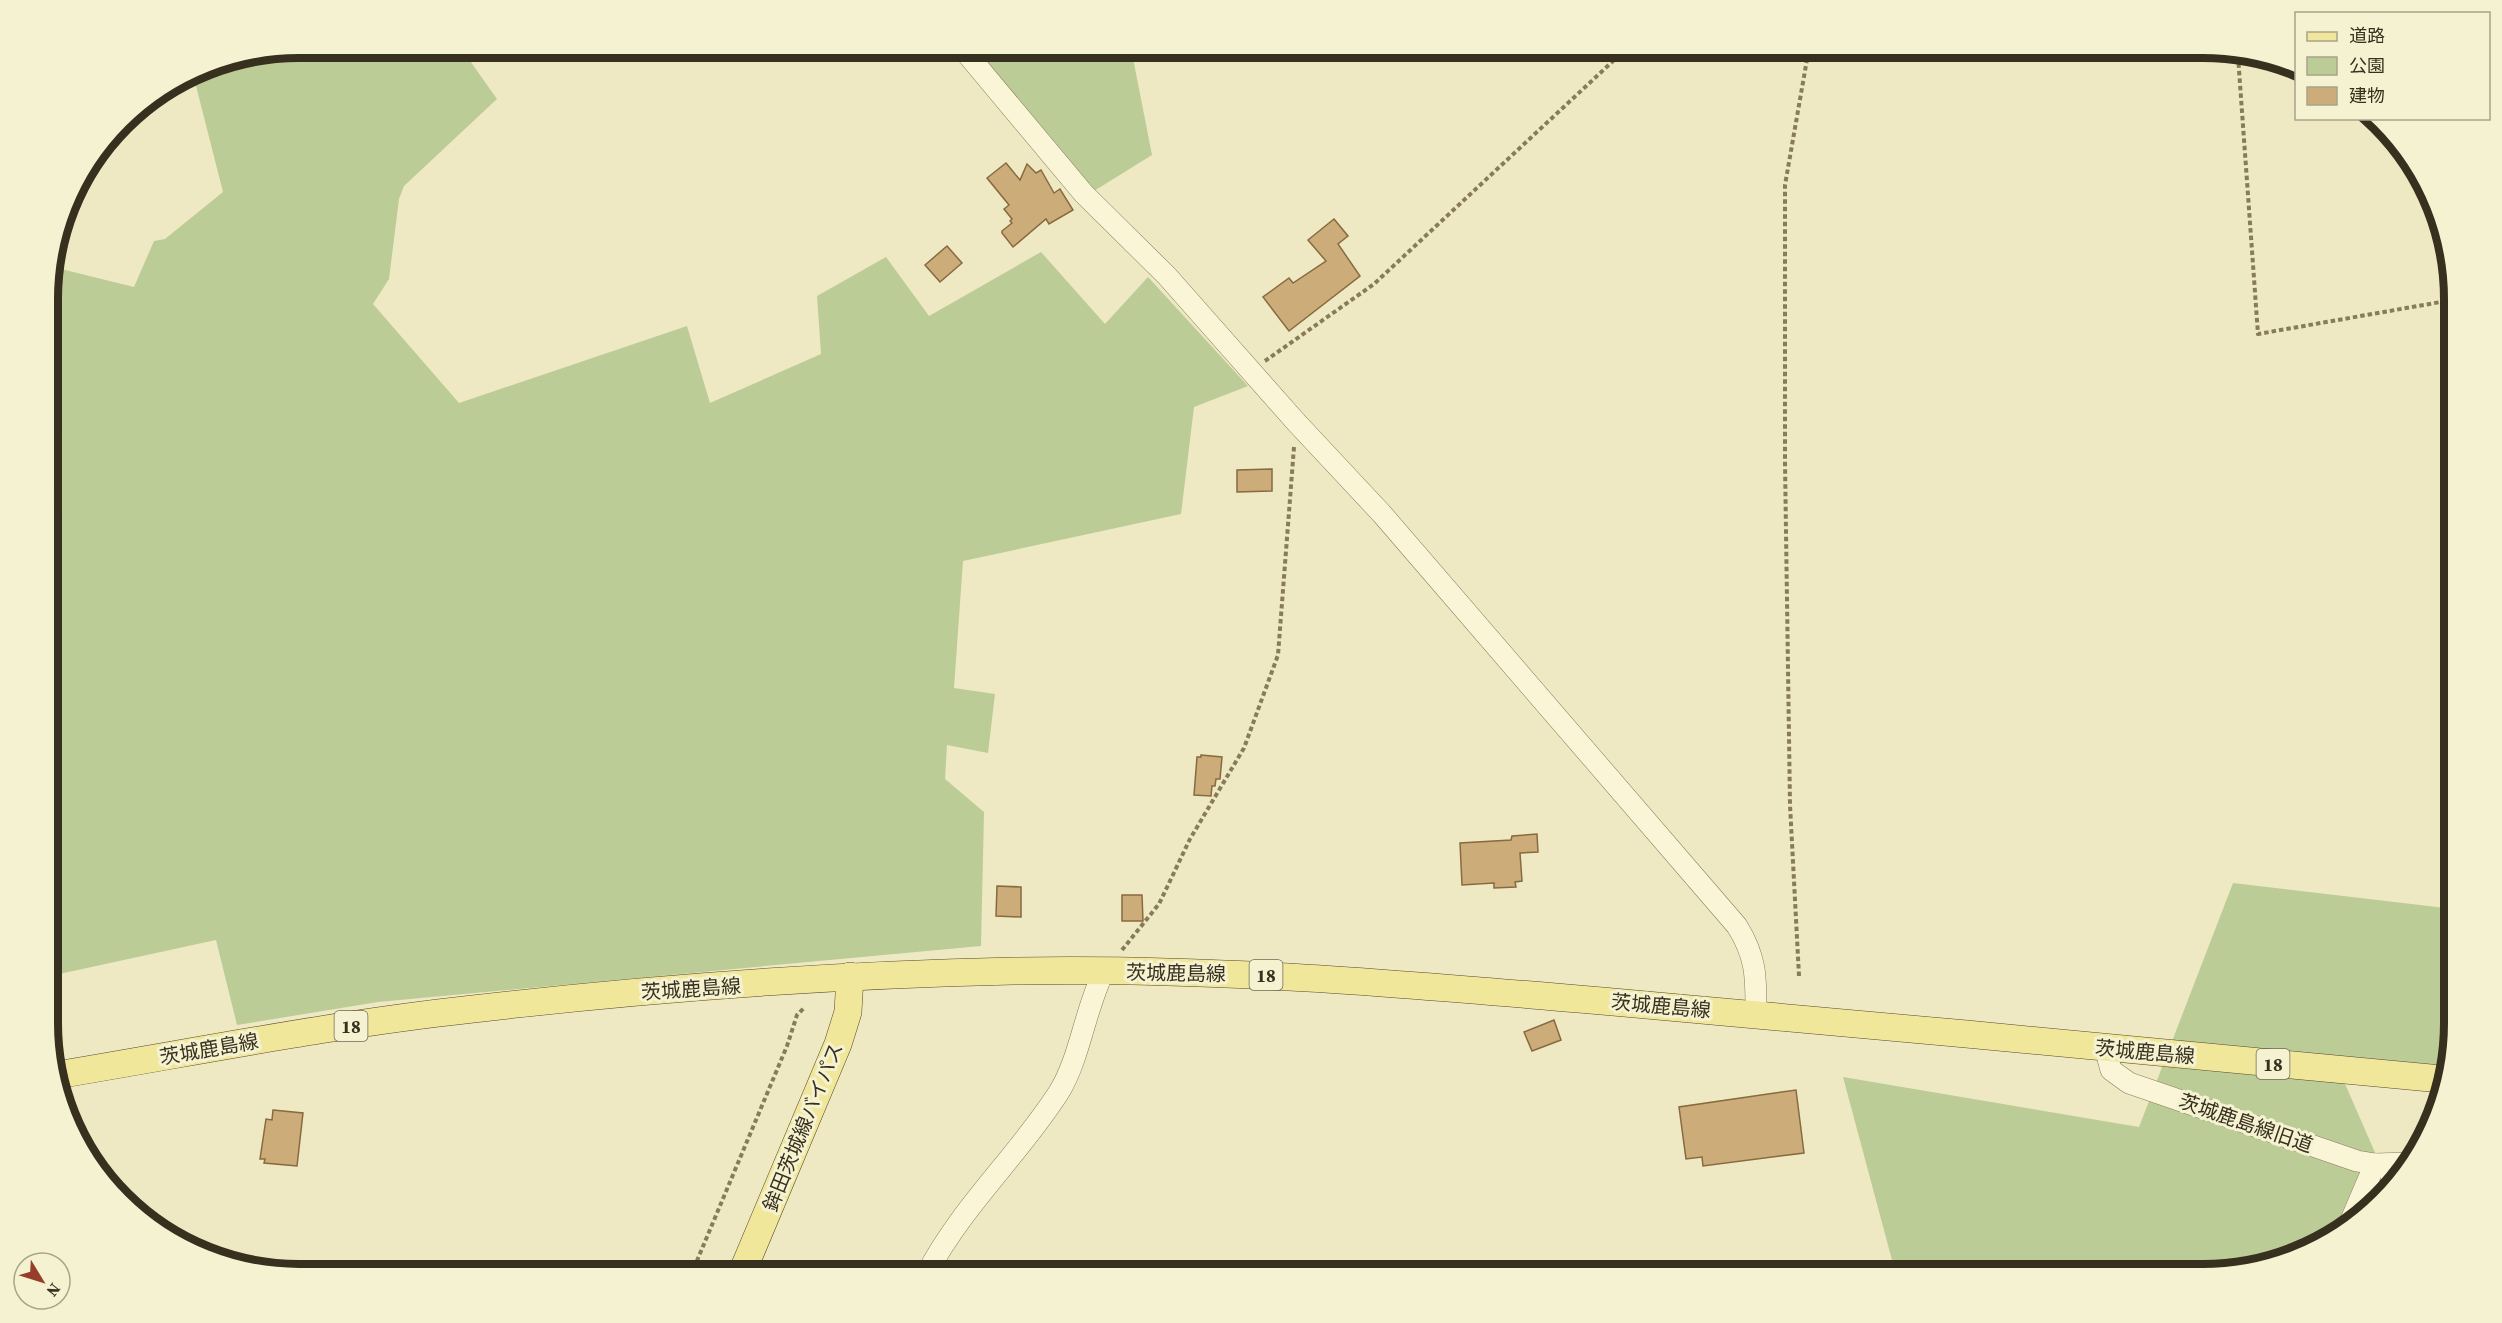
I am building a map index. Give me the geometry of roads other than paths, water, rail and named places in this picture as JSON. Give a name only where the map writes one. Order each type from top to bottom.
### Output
[{"type":"main road","name":"茨城鹿島線","points":[[64,1074],[343,1027],[469,1009],[850,976],[1104,971],[1213,973],[1330,979],[1756,1014],[2437,1079]]},
{"type":"main road","name":"鉾田茨城線バイパス","points":[[746,1264],[838,1044],[848,1012],[850,976]]},
{"type":"street","points":[[970,58],[1084,194],[1167,276],[1296,422],[1382,514],[1737,926],[1751,951],[1755,964],[1756,1014]]},
{"type":"street","points":[[933,1264],[954,1228],[1044,1115],[1061,1089],[1092,995],[1104,971]]},
{"type":"street","name":"茨城鹿島線旧道","points":[[2105,1048],[2111,1070],[2129,1083],[2357,1161],[2399,1163]]},
{"type":"street","points":[[2381,1164],[2389,1176]]},
{"type":"street","points":[[2358,1207],[2381,1164]]}]
